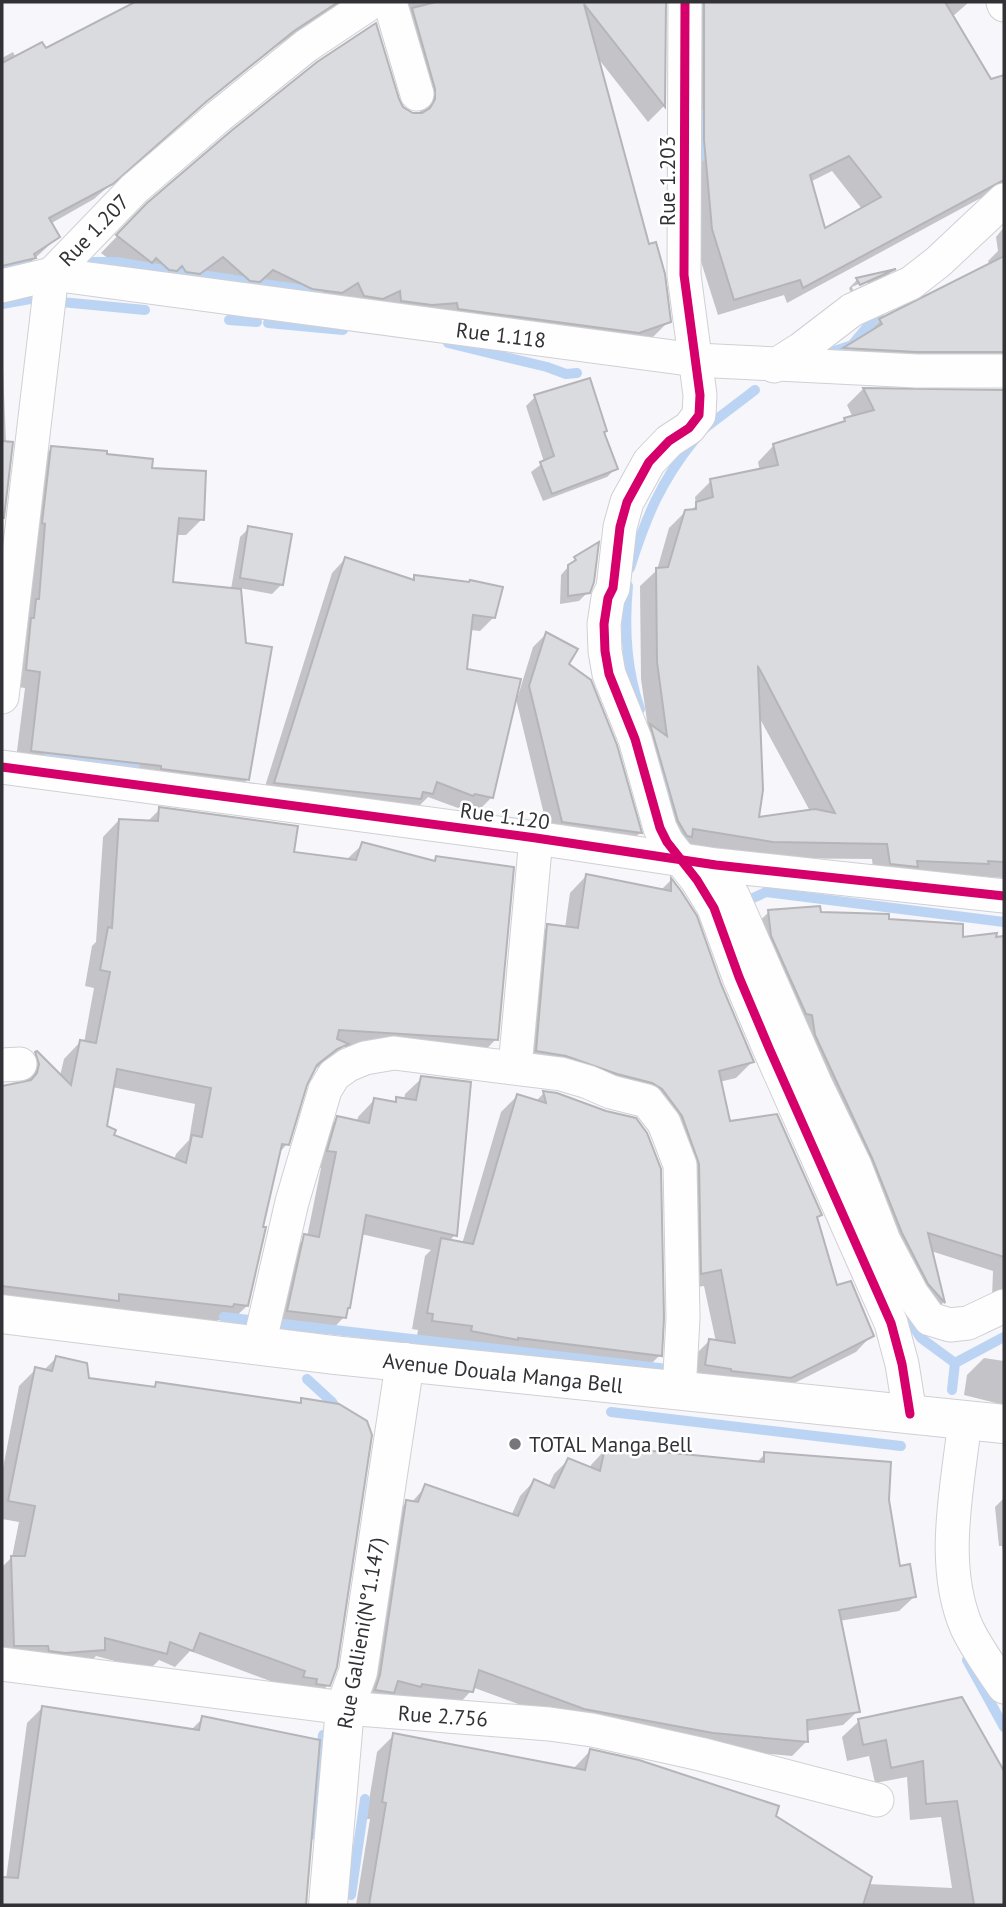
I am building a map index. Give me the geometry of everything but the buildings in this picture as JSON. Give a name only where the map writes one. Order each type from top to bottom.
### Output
[{"type":"street","name":"Rue 1.207","points":[[2,696],[52,274],[134,189],[219,116],[306,46],[372,2]]},
{"type":"street","points":[[390,2],[417,94]]},
{"type":"street","name":"Rue 1.203","points":[[685,2],[684,275],[700,395],[699,415],[689,428],[669,441],[649,462],[627,502],[620,527],[613,588],[608,598],[604,624],[605,651],[609,674],[635,739],[660,828],[714,908],[769,1048],[891,1323],[902,1364],[910,1414]]},
{"type":"street","points":[[774,366],[802,349],[852,310],[911,283],[938,262],[1004,200]]},
{"type":"street","name":"Rue 1.118","points":[[2,286],[52,274],[696,360],[774,366],[1004,371]]},
{"type":"street","name":"Rue 1.120","points":[[2,767],[537,838],[716,865],[1004,896]]},
{"type":"street","points":[[515,1067],[537,838]]},
{"type":"street","points":[[716,865],[733,896],[814,1083],[855,1166],[884,1241],[912,1294],[930,1319],[950,1325],[968,1323],[1004,1306]]},
{"type":"street","points":[[259,1345],[292,1202],[325,1090],[334,1075],[348,1065],[365,1058],[394,1053],[561,1074],[611,1092],[643,1099],[652,1107],[664,1123],[681,1165],[683,1318],[679,1392]]},
{"type":"street","name":"Avenue Douala Manga Bell","points":[[2,1314],[405,1362],[1004,1424]]},
{"type":"street","name":"Rue Gallieni(N°1.147)","points":[[328,1905],[345,1708],[358,1672],[405,1362]]},
{"type":"street","points":[[965,1420],[953,1558],[957,1595],[966,1626],[1004,1687]]},
{"type":"street","name":"Rue 2.756","points":[[2,1664],[345,1708],[549,1724],[592,1730],[700,1754],[877,1800]]},
{"type":"waterway","points":[[700,157],[706,113]]},
{"type":"waterway","points":[[79,262],[116,262],[164,270]]},
{"type":"waterway","points":[[2,267],[26,265]]},
{"type":"waterway","points":[[167,270],[318,292]]},
{"type":"waterway","points":[[2,304],[30,299],[145,310]]},
{"type":"waterway","points":[[826,354],[852,345],[883,308]]},
{"type":"waterway","points":[[229,320],[257,322]]},
{"type":"waterway","points":[[268,323],[343,330]]},
{"type":"waterway","points":[[448,343],[566,374],[577,373]]},
{"type":"waterway","points":[[705,428],[755,390]]},
{"type":"waterway","points":[[630,568],[656,500],[695,439]]},
{"type":"waterway","points":[[628,586],[627,648],[640,709]]},
{"type":"waterway","points":[[48,757],[135,764]]},
{"type":"waterway","points":[[655,757],[673,794]]},
{"type":"waterway","points":[[740,904],[766,892],[1004,922]]},
{"type":"waterway","points":[[902,1310],[921,1338],[955,1363]]},
{"type":"waterway","points":[[224,1317],[676,1370]]},
{"type":"waterway","points":[[952,1390],[955,1363],[1004,1337]]},
{"type":"waterway","points":[[307,1379],[332,1402],[340,1414]]},
{"type":"waterway","points":[[611,1412],[901,1446]]},
{"type":"waterway","points":[[967,1660],[1004,1727]]},
{"type":"waterway","points":[[311,1835],[323,1735]]},
{"type":"waterway","points":[[351,1895],[365,1799]]},
{"type":"cycle path","points":[[685,2],[684,275],[700,395],[699,415],[689,428],[669,441],[649,462],[627,502],[620,527],[613,588],[608,598],[604,624],[605,651],[609,674],[635,739],[660,828],[714,908],[769,1048],[891,1323],[902,1364],[910,1414]]},
{"type":"cycle path","points":[[2,767],[536,838],[716,865],[1004,896]]},
{"type":"place","name":"TOTAL Manga Bell","points":[[515,1444]]}]
